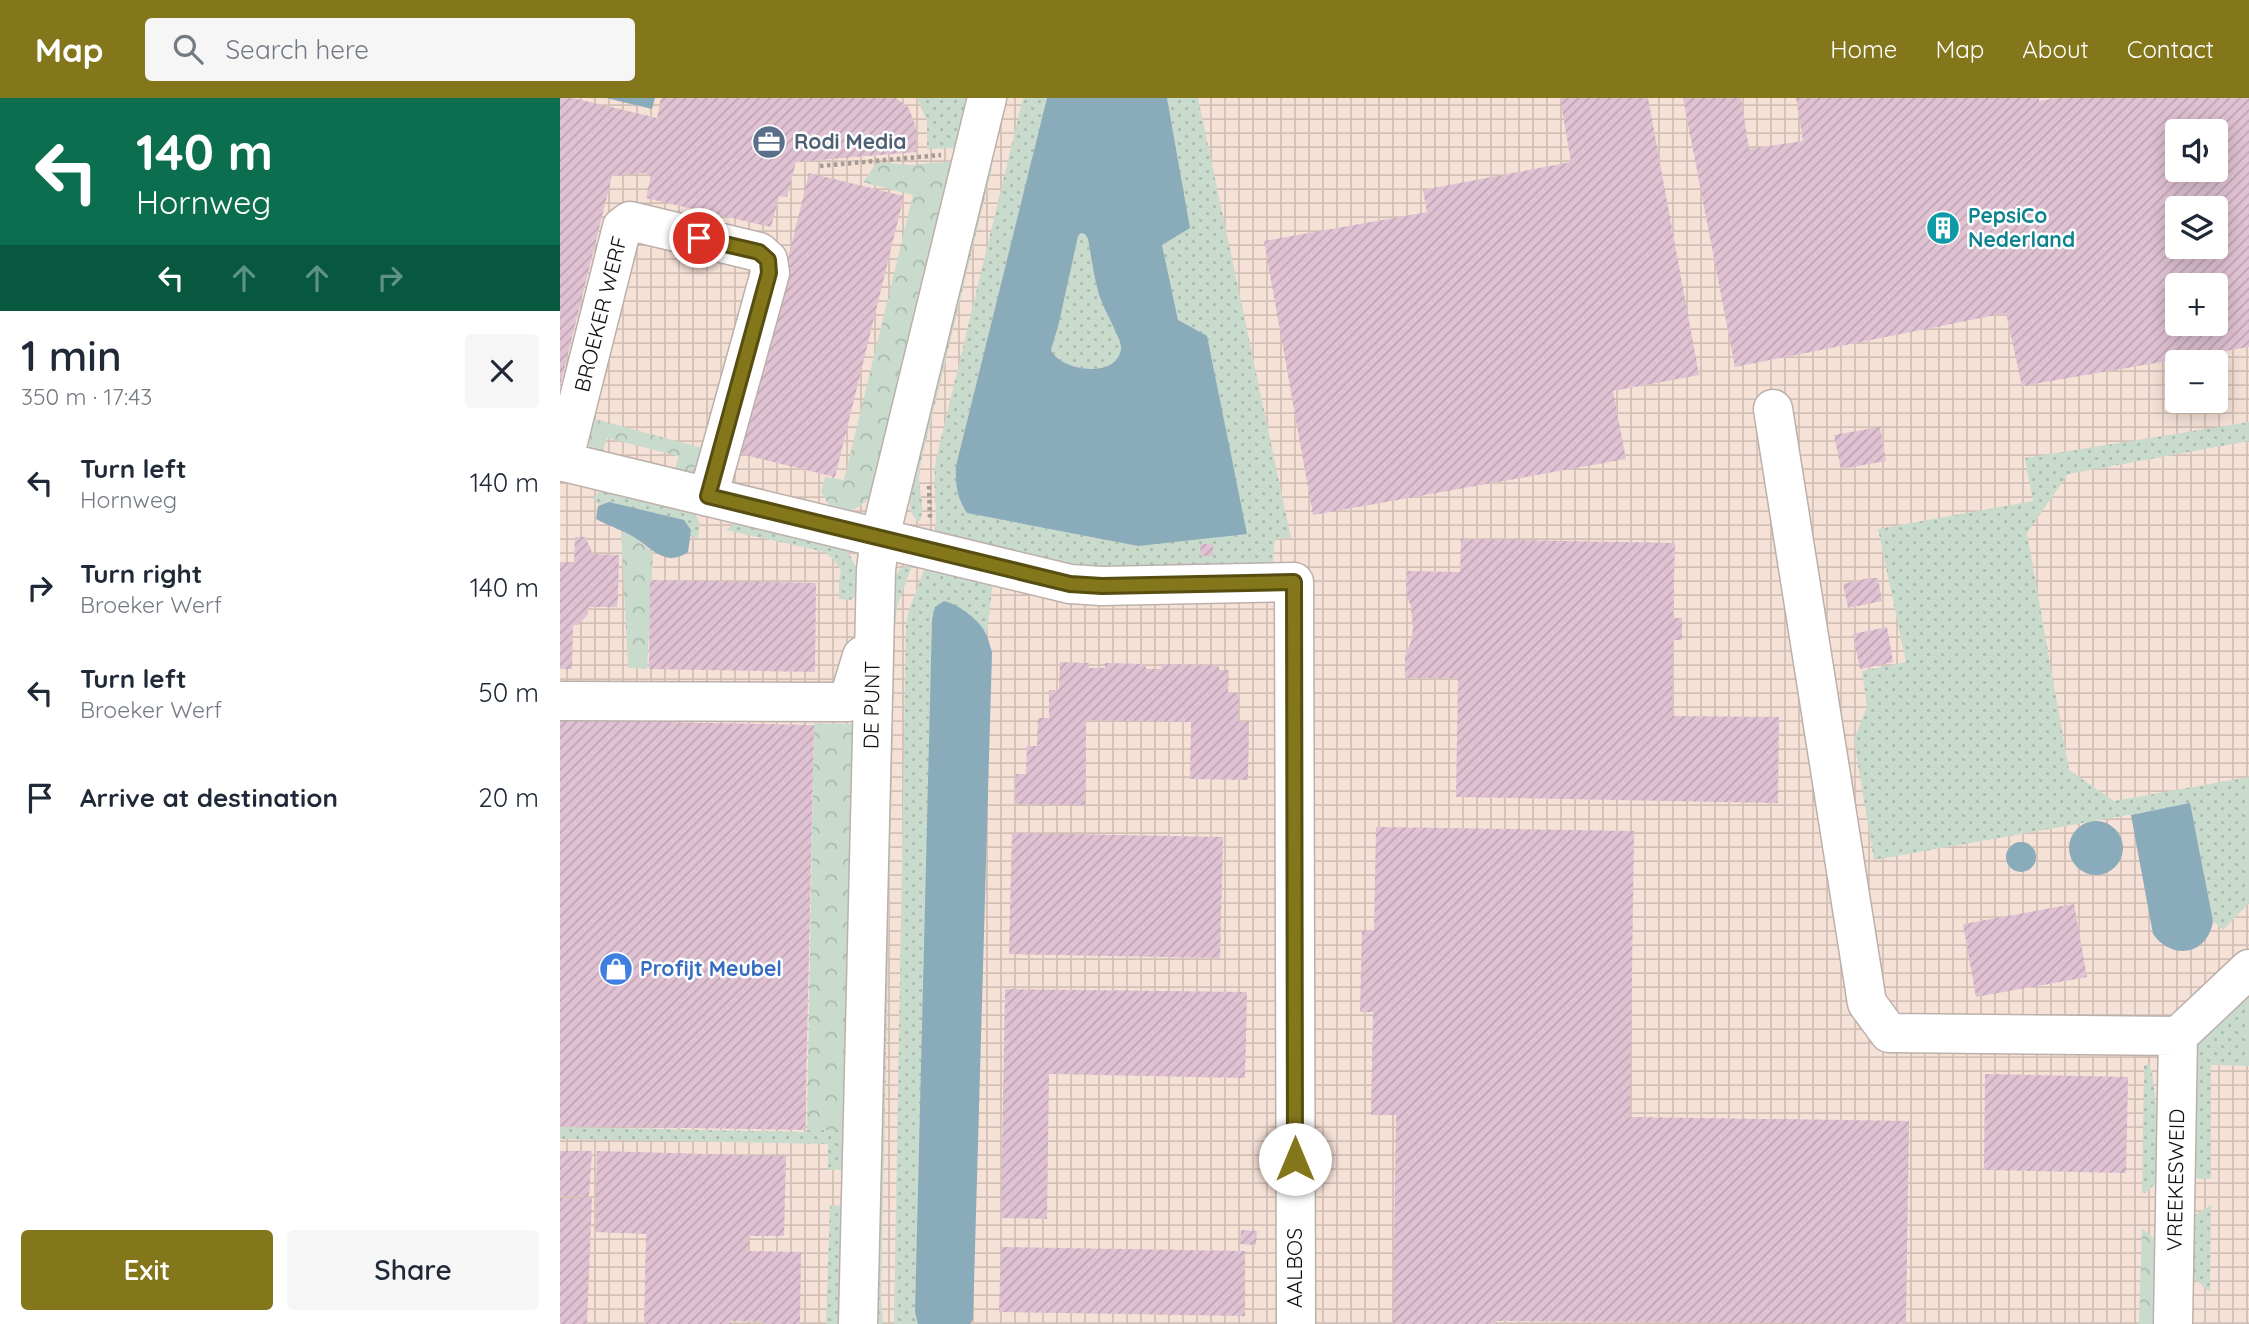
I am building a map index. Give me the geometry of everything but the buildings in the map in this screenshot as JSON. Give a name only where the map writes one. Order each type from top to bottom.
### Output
[{"type":"street","name":"DE PUNT","points":[[858,1324],[874,614],[880,537],[986,98]]},
{"type":"street","name":"BROEKER WERF","points":[[562,462],[622,227],[630,221],[759,252],[768,260],[769,273],[708,496]]},
{"type":"street","points":[[1773,409],[1867,1003],[1889,1033],[2178,1036],[2249,968]]},
{"type":"street","points":[[562,462],[880,537]]},
{"type":"street","name":"AALBOS","points":[[880,537],[1070,584],[1102,586],[1294,582],[1296,1324]]},
{"type":"street","points":[[560,701],[848,702],[874,614]]},
{"type":"street","name":"VREEKESWEID","points":[[2173,1324],[2178,1036]]},
{"type":"path","points":[[820,166],[904,157],[972,156]]},
{"type":"shaded area","points":[[560,98],[2249,98],[2249,1324],[560,1324]]},
{"type":"green space","points":[[917,98],[968,98],[960,148],[927,149],[927,121]]},
{"type":"green space","points":[[1023,98],[1047,98],[956,466],[957,491],[961,502],[967,513],[1138,546],[1178,320],[1162,245],[1190,227],[1167,98],[1198,98],[1291,538],[1275,539],[1273,562],[1246,566],[1086,574],[935,533],[936,459]]},
{"type":"green space","points":[[956,161],[872,495],[855,508],[834,513],[821,492],[825,477],[844,480],[913,195],[863,182],[877,162],[911,165]]},
{"type":"green space","points":[[987,167],[992,168],[921,462],[919,480],[922,511],[920,521],[917,521],[911,512],[908,494]]},
{"type":"green space","points":[[1085,233],[1088,239],[1098,292],[1121,345],[1118,358],[1110,365],[1100,368],[1088,369],[1065,363],[1051,350],[1078,236]]},
{"type":"green space","points":[[588,417],[702,448],[698,464],[689,473],[674,475],[678,456],[607,438],[601,456],[590,448],[586,440]]},
{"type":"green space","points":[[2249,422],[2249,441],[2068,474],[2027,533],[2069,770],[2114,801],[2249,777],[2249,903],[2223,930],[2213,921],[2190,804],[1874,860],[1854,740],[1867,706],[1862,671],[1906,662],[1878,529],[2033,501],[2025,458]]},
{"type":"green space","points":[[599,492],[695,514],[700,523],[698,538],[690,536],[691,530],[609,502],[599,505],[593,499]]},
{"type":"green space","points":[[736,522],[843,547],[852,558],[856,570],[857,596],[850,600],[839,599],[841,571],[825,552],[726,530]]},
{"type":"green space","points":[[621,531],[637,539],[653,553],[647,669],[628,668]]},
{"type":"green space","points":[[913,563],[897,607],[895,625],[881,1296],[883,1324],[877,1324],[893,579],[900,569]]},
{"type":"green space","points":[[926,564],[993,580],[987,634],[974,620],[915,1311],[918,1324],[894,1324],[906,624]]},
{"type":"green space","points":[[814,723],[854,724],[847,1130],[807,1130]]},
{"type":"green space","points":[[2249,984],[2249,1066],[2211,1065],[2211,1179],[2192,1178],[2198,1046],[2203,1035]]},
{"type":"green space","points":[[2144,1065],[2149,1065],[2152,1072],[2161,1146],[2160,1180],[2142,1193]]},
{"type":"green space","points":[[560,1127],[806,1132],[847,1130],[846,1170],[828,1170],[828,1144],[560,1139]]},
{"type":"green space","points":[[830,1205],[847,1206],[843,1324],[826,1324]]},
{"type":"green space","points":[[2211,1205],[2210,1291],[2191,1275],[2193,1216]]},
{"type":"green space","points":[[2142,1228],[2160,1243],[2158,1324],[2139,1324]]},
{"type":"water","points":[[606,98],[655,98],[652,109]]},
{"type":"water","points":[[1047,98],[1167,98],[1190,228],[1162,245],[1178,320],[1207,336],[1247,534],[1138,546],[967,513],[957,491],[956,466]],"holes":[[[1085,234],[1098,292],[1121,345],[1118,358],[1110,365],[1088,369],[1065,363],[1051,350],[1078,236]]]},
{"type":"water","points":[[609,502],[684,520],[691,530],[688,552],[673,558],[661,555],[632,536],[596,519],[598,506]]},
{"type":"water","points":[[944,601],[957,606],[975,619],[984,630],[992,652],[973,1319],[970,1324],[918,1324],[915,1312],[932,620],[935,607]]},
{"type":"water","points":[[2190,803],[2213,921],[2204,941],[2197,947],[2179,951],[2161,943],[2153,934],[2131,815]]},
{"type":"water","points":[[2096,821],[2115,829],[2123,848],[2115,867],[2096,875],[2077,867],[2069,848],[2077,829]]},
{"type":"water","points":[[2021,842],[2032,846],[2036,857],[2032,868],[2021,872],[2010,868],[2006,857],[2010,846]]},
{"type":"place","name":"Rodi Media","points":[[769,142]]},
{"type":"place","name":"PepsiCo Nederland","points":[[1943,228]]},
{"type":"place","name":"Profijt Meubel","points":[[616,969]]},
{"type":"route","points":[[699,238],[759,252],[768,260],[769,273],[708,496],[1070,584],[1102,586],[1294,582],[1295,1159]]}]
